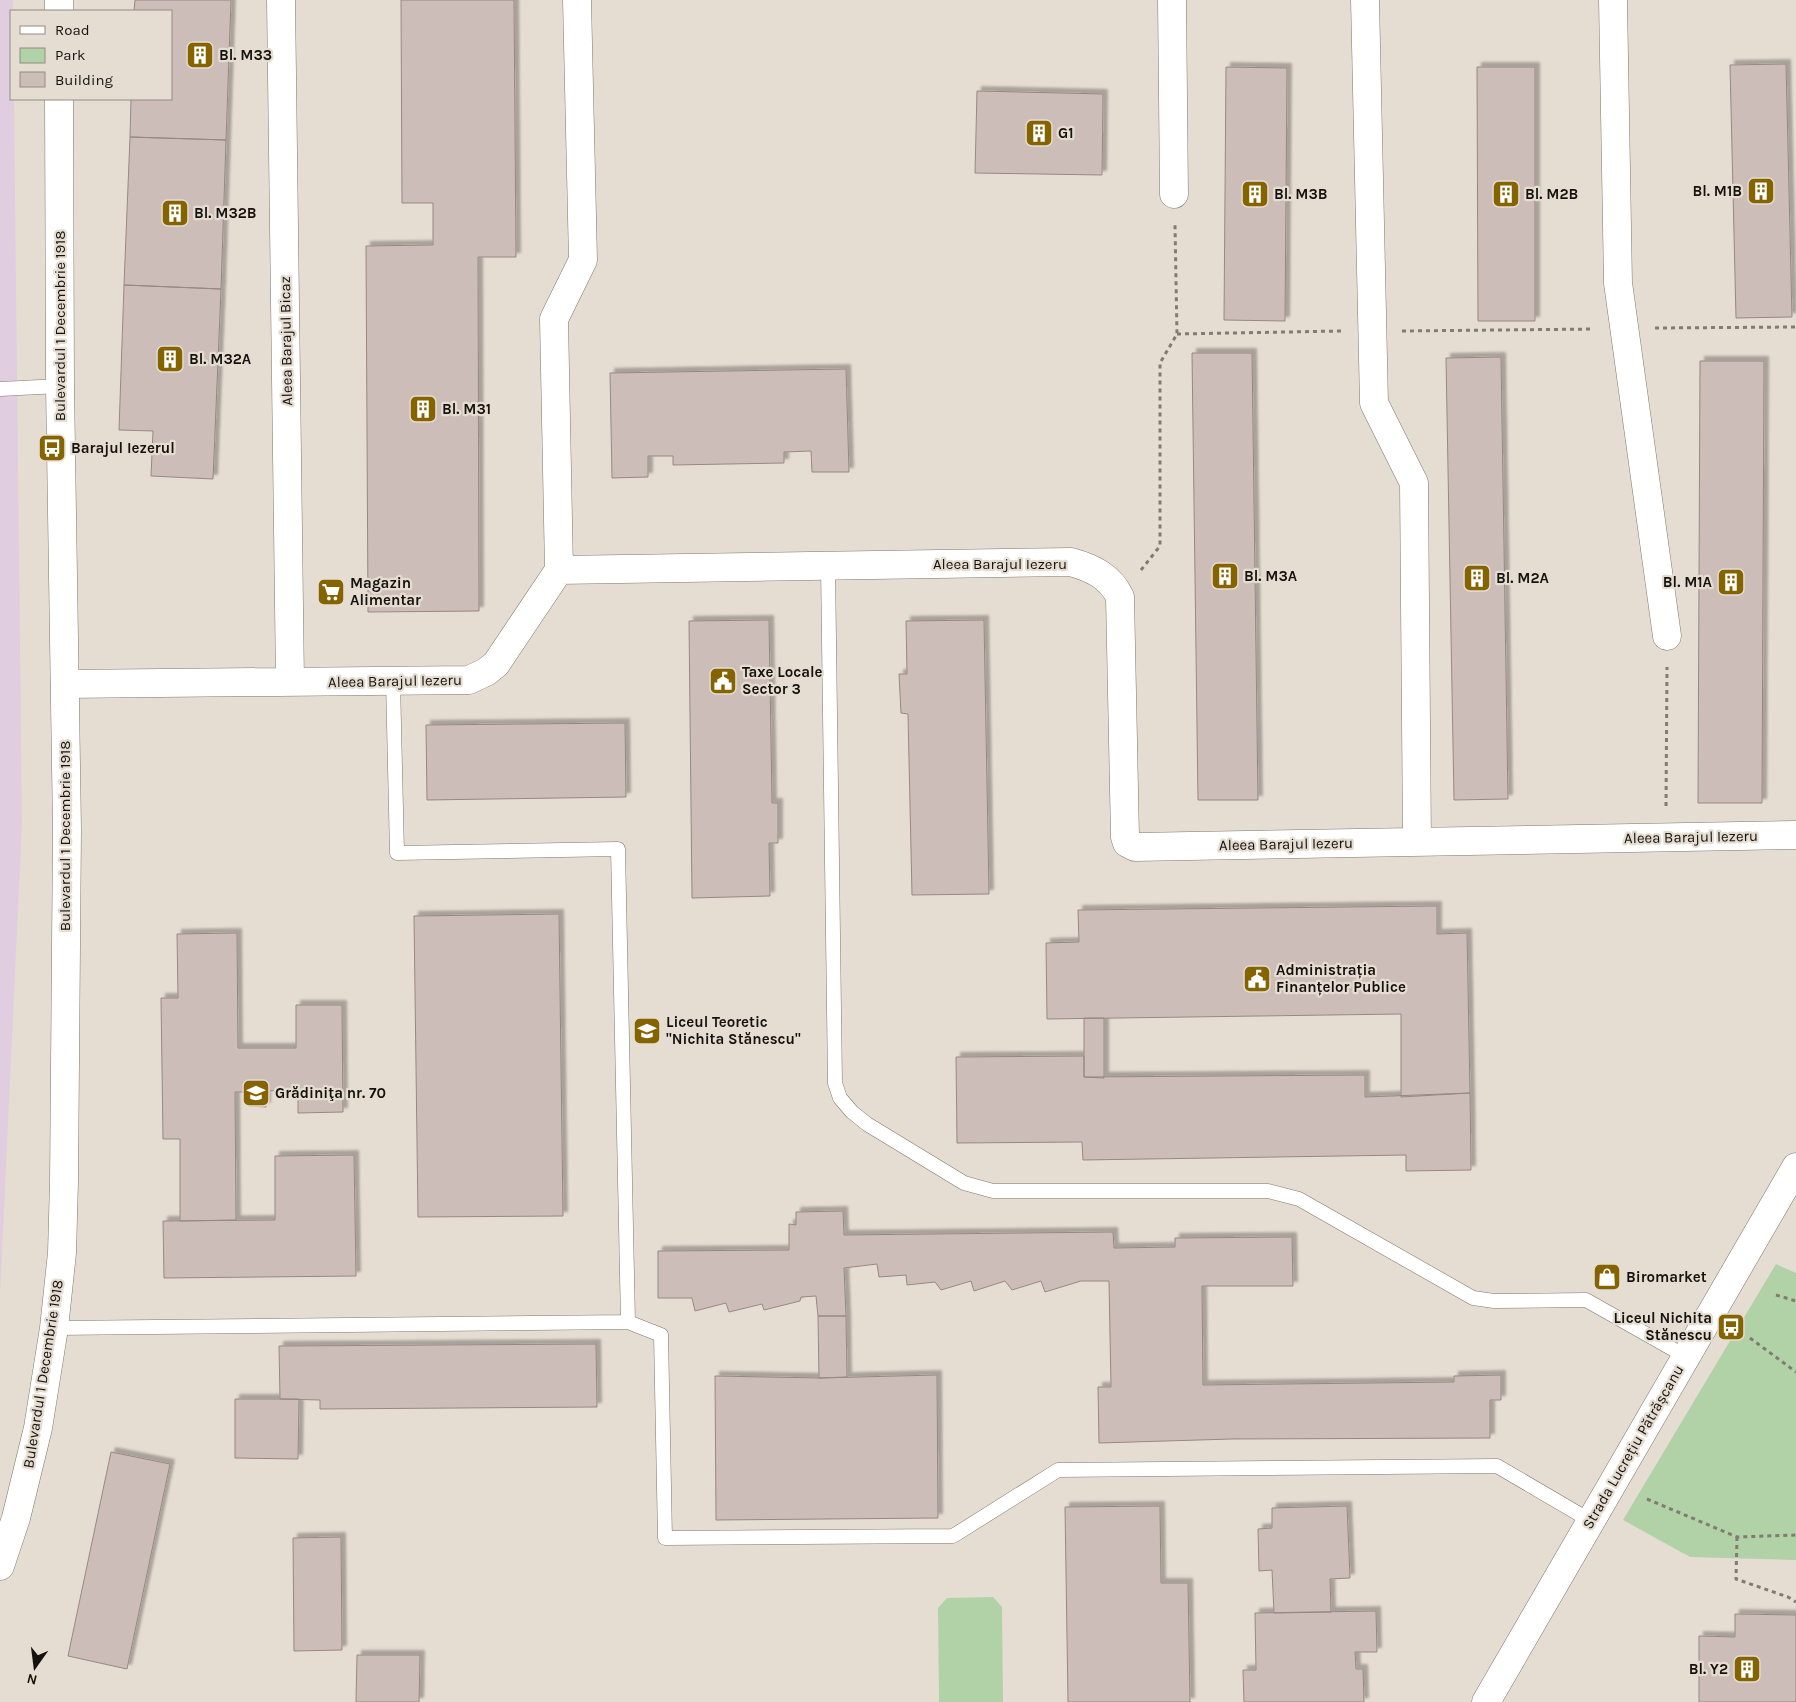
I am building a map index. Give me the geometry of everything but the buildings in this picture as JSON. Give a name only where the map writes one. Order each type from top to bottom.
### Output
[{"type":"street","name":"Aleea Barajul Bicaz","points":[[281,0],[290,682]]},
{"type":"street","points":[[559,570],[554,319],[583,260],[577,0]]},
{"type":"street","points":[[1172,0],[1174,194]]},
{"type":"street","points":[[1366,0],[1374,403],[1414,483],[1418,842]]},
{"type":"street","points":[[1613,0],[1618,283],[1667,636]]},
{"type":"street","name":"Bulevardul 1 Decembrie 1918","points":[[0,1566],[16,1518],[38,1428],[54,1328],[62,1253],[67,829],[60,386],[59,100]]},
{"type":"street","name":"Aleea Barajul Iezeru","points":[[65,684],[469,680],[486,672],[496,664],[559,570],[1071,562],[1087,566],[1105,576],[1115,587],[1120,597],[1124,837],[1127,843],[1135,847],[1796,835]]},
{"type":"street","name":"Strada Lucrețiu Pătrășcanu","points":[[1486,1702],[1796,1167]]},
{"type":"lane","points":[[0,389],[60,386]]},
{"type":"lane","points":[[828,566],[835,1083],[840,1098],[852,1112],[867,1124],[964,1183],[993,1191],[1268,1191],[1283,1194],[1298,1199],[1473,1298],[1494,1301],[1586,1300],[1685,1356]]},
{"type":"lane","points":[[394,681],[397,853],[618,849],[628,1322]]},
{"type":"lane","points":[[54,1328],[628,1322],[661,1335],[665,1538],[953,1536],[1058,1470],[1497,1466],[1591,1521]]},
{"type":"path","points":[[1120,597],[1160,546],[1160,363],[1177,334],[1174,194]]},
{"type":"path","points":[[1177,334],[1796,327]]},
{"type":"path","points":[[1666,838],[1667,636]]},
{"type":"path","points":[[1776,1295],[1796,1301]]},
{"type":"path","points":[[1750,1338],[1796,1372]]},
{"type":"path","points":[[1647,1499],[1737,1537],[1796,1535]]},
{"type":"path","points":[[1737,1537],[1736,1579],[1788,1597],[1796,1602]]},
{"type":"shaded area","points":[[0,0],[13,0],[13,10],[10,10],[10,100],[14,100],[22,824],[0,1295]]},
{"type":"green space","points":[[1776,1264],[1796,1273],[1796,1560],[1690,1557],[1623,1520]]},
{"type":"green space","points":[[993,1597],[1002,1607],[1003,1702],[939,1702],[938,1608],[947,1598]]},
{"type":"place","name":"Bl. M33","points":[[200,55]]},
{"type":"place","name":"G1","points":[[1039,133]]},
{"type":"place","name":"Bl. M1B","points":[[1761,191]]},
{"type":"place","name":"Bl. M3B","points":[[1255,194]]},
{"type":"place","name":"Bl. M2B","points":[[1506,194]]},
{"type":"place","name":"Bl. M32B","points":[[175,213]]},
{"type":"place","name":"Bl. M32A","points":[[170,359]]},
{"type":"place","name":"Bl. M31","points":[[423,409]]},
{"type":"place","name":"Barajul Iezerul","points":[[52,448]]},
{"type":"place","name":"Bl. M3A","points":[[1225,576]]},
{"type":"place","name":"Bl. M2A","points":[[1477,578]]},
{"type":"place","name":"Bl. M1A","points":[[1731,582]]},
{"type":"place","name":"Magazin Alimentar","points":[[331,592]]},
{"type":"place","name":"Taxe Locale Sector 3","points":[[723,681]]},
{"type":"place","name":"Administrația Finanțelor Publice","points":[[1257,979]]},
{"type":"place","name":"Liceul Teoretic \"Nichita Stănescu\"","points":[[647,1031]]},
{"type":"place","name":"Grădiniţa nr. 70","points":[[256,1093]]},
{"type":"place","name":"Biromarket","points":[[1607,1277]]},
{"type":"place","name":"Liceul Nichita Stănescu","points":[[1731,1327]]},
{"type":"place","name":"Bl. Y2","points":[[1747,1669]]}]
